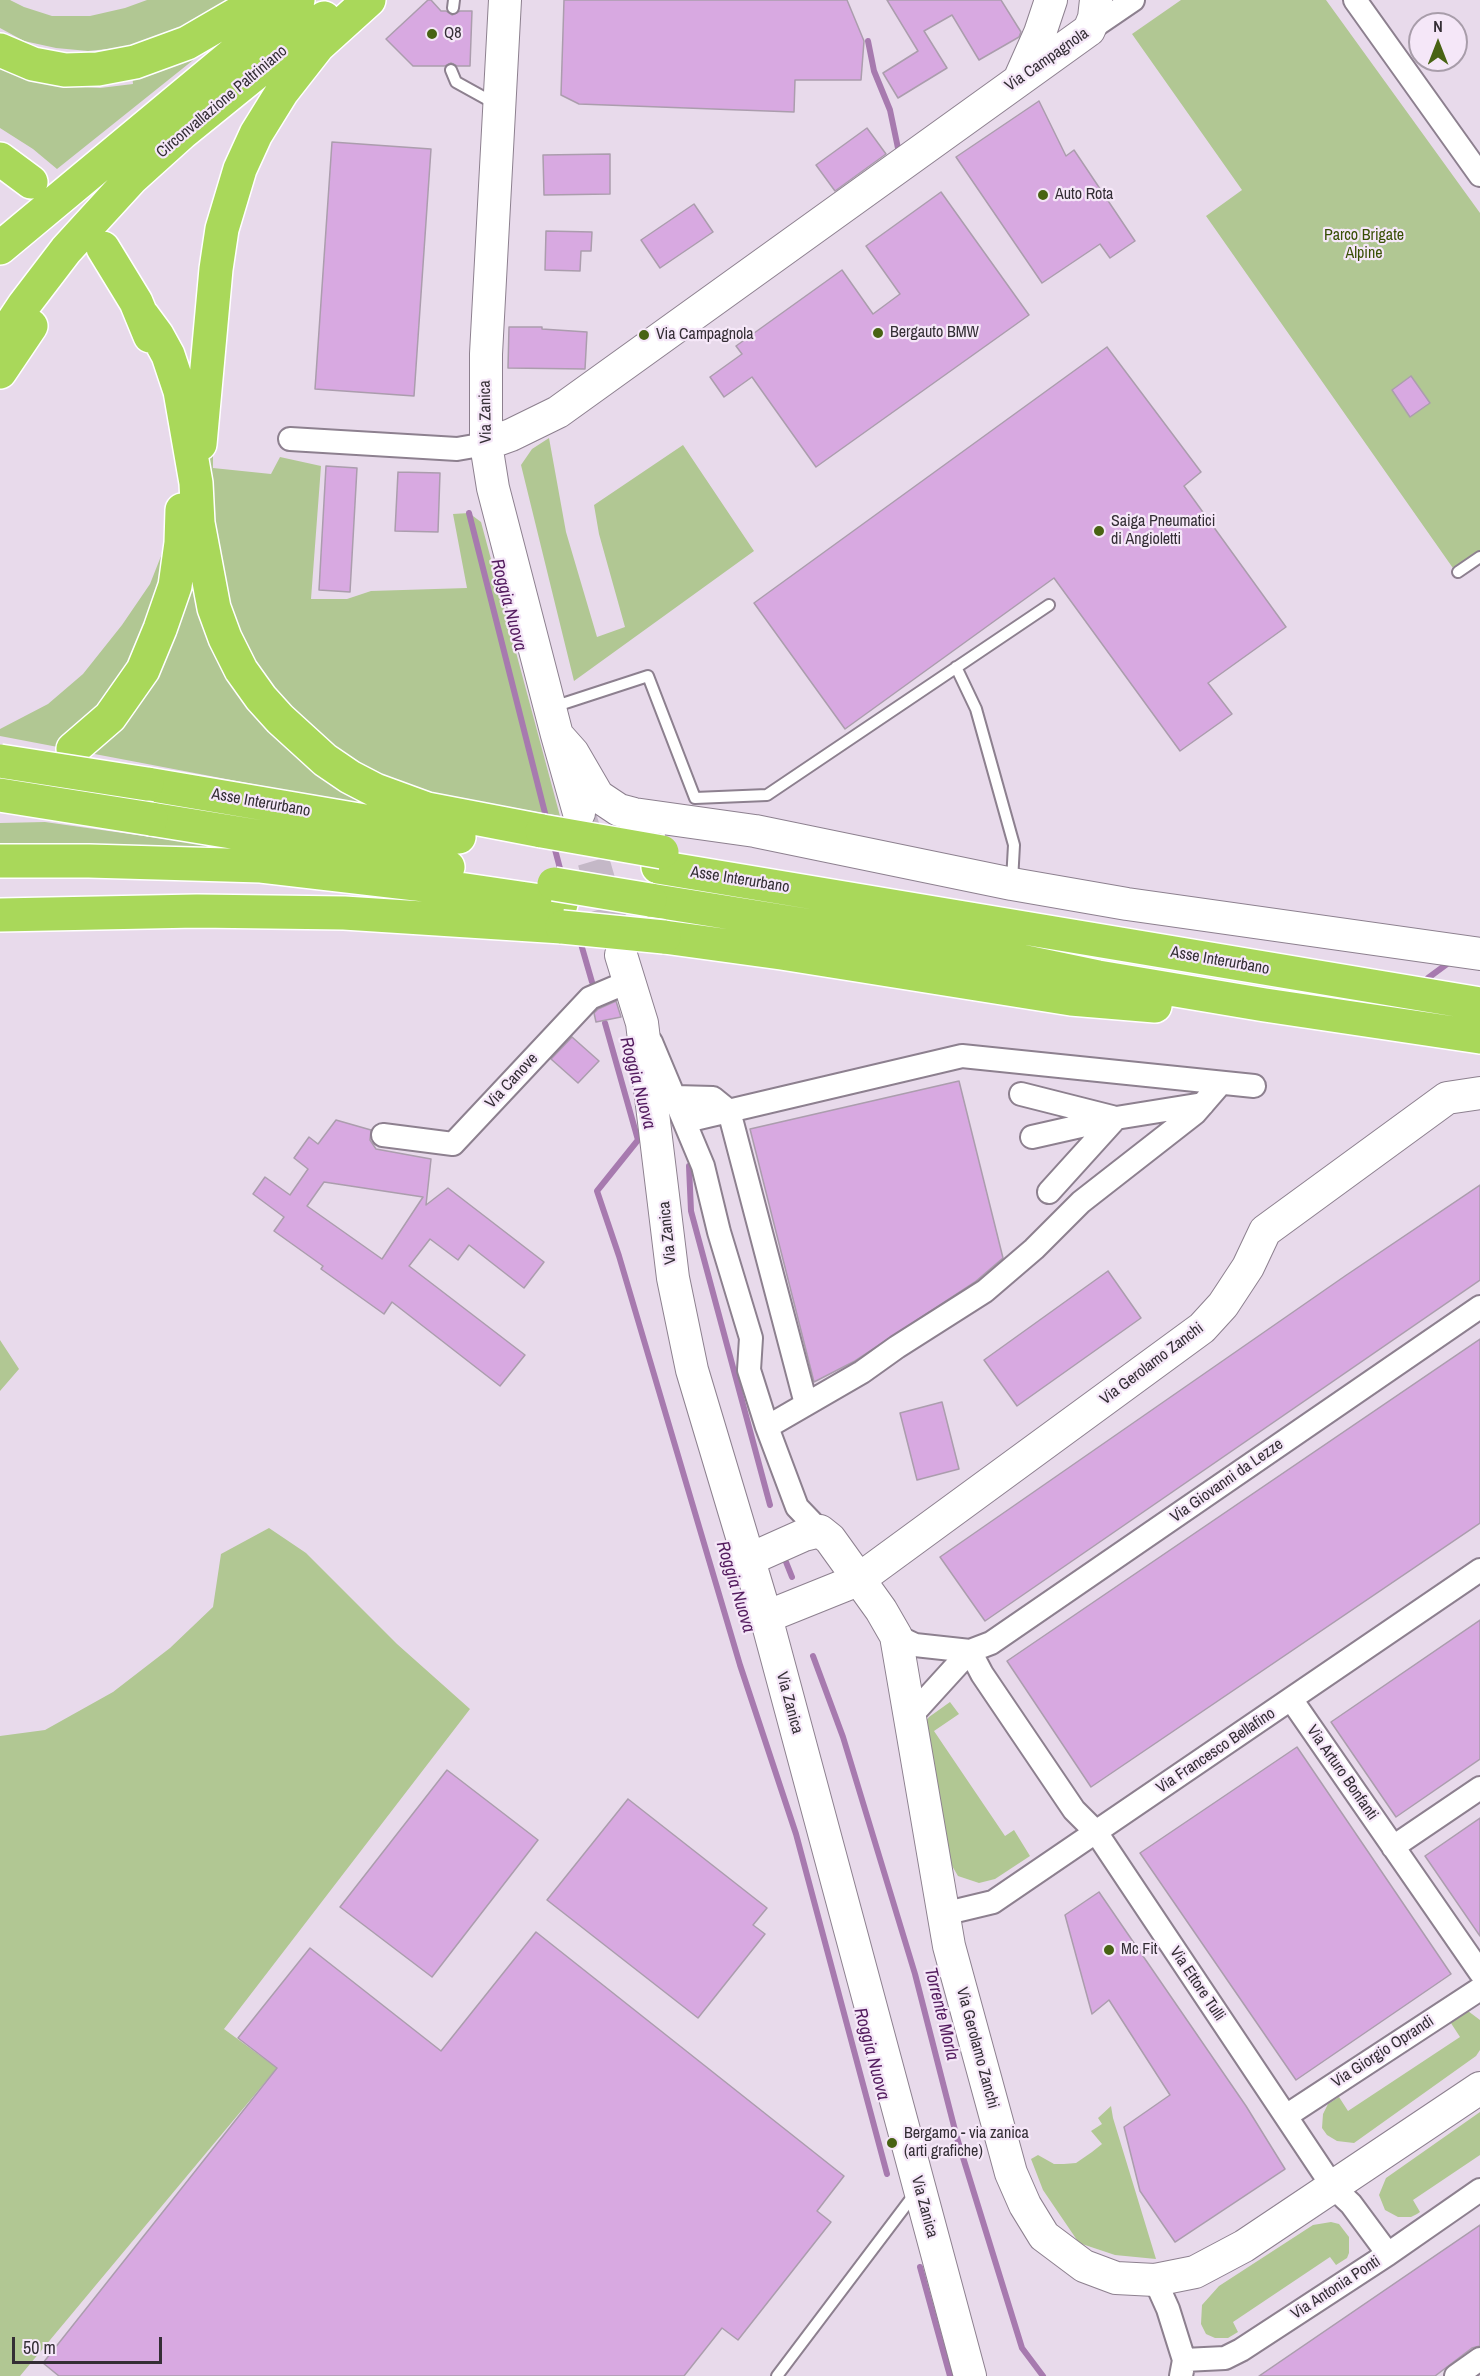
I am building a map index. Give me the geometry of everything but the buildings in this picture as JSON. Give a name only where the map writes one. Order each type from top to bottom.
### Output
[{"type":"highway","points":[[0,50],[33,64],[65,70],[98,69],[135,62],[187,43],[261,0]]},
{"type":"highway","name":"Circonvallazione Paltriniano","points":[[77,183],[298,0]]},
{"type":"highway","name":"Circonvallazione Paltriniano","points":[[103,210],[182,133],[346,0]]},
{"type":"highway","points":[[196,483],[207,387],[216,269],[225,219],[240,169],[256,134],[282,92],[318,46],[369,0]]},
{"type":"highway","points":[[0,159],[31,182]]},
{"type":"highway","points":[[0,231],[77,183]]},
{"type":"highway","points":[[0,248],[77,183]]},
{"type":"highway","points":[[0,341],[59,259],[103,210]]},
{"type":"highway","points":[[0,372],[103,210]]},
{"type":"highway","points":[[103,248],[168,355],[180,391],[196,483],[198,523],[214,608],[225,638],[242,670],[261,698],[280,719],[325,760],[375,790],[427,809],[544,841]]},
{"type":"highway","points":[[73,749],[110,717],[142,670],[175,586],[181,543],[182,502],[177,444],[143,316]]},
{"type":"highway","name":"Asse Interurbano","points":[[0,760],[660,860],[748,881],[1480,1004]]},
{"type":"highway","name":"Asse Interurbano","points":[[0,795],[151,819],[559,905]]},
{"type":"highway","points":[[0,861],[261,866],[338,874],[656,919],[993,973],[1043,978],[1098,977],[1480,1037]]},
{"type":"highway","points":[[0,874],[338,874]]},
{"type":"highway","points":[[0,915],[197,911],[344,913],[559,905]]},
{"type":"highway","points":[[656,919],[781,953],[1071,999],[1163,1007],[1265,1005]]},
{"type":"main road","name":"Via Zanica","points":[[505,0],[486,354],[486,444],[493,488],[553,722],[579,813]]},
{"type":"main road","points":[[1020,79],[1040,33],[1051,0]]},
{"type":"main road","points":[[1066,0],[1073,20],[1089,30],[1094,18],[1096,0]]},
{"type":"main road","name":"Via Campagnola","points":[[486,444],[558,412],[1089,30]]},
{"type":"main road","points":[[553,722],[598,796],[619,810],[634,814],[755,831],[1012,884],[1127,904],[1480,954]]},
{"type":"main road","name":"Via Zanica","points":[[612,981],[642,1023],[648,1056],[673,1278],[692,1370],[766,1617],[970,2376]]},
{"type":"main road","name":"Via Gerolamo Zanchi","points":[[766,1617],[858,1580],[1202,1328],[1223,1305],[1248,1267],[1265,1231],[1447,1098],[1480,1093]]},
{"type":"main road","points":[[748,1560],[804,1535],[820,1531]]},
{"type":"main road","name":"Via Gerolamo Zanchi","points":[[820,1531],[830,1539],[881,1610],[896,1636],[943,1914],[957,1978],[1011,2173],[1025,2205],[1044,2236],[1084,2266],[1116,2278],[1155,2280],[1195,2271],[1244,2246],[1480,2088]]},
{"type":"street","name":"Via Campagnola","points":[[1089,30],[1132,0]]},
{"type":"street","points":[[1355,0],[1480,175]]},
{"type":"street","points":[[290,439],[457,449],[486,444]]},
{"type":"street","name":"Via Canove","points":[[383,1134],[453,1144],[612,981]]},
{"type":"street","name":"Via Zanica","points":[[642,1023],[704,1166],[719,1232],[751,1338],[749,1370],[767,1427],[797,1507],[820,1531]]},
{"type":"street","points":[[686,1121],[962,1056],[1254,1086]]},
{"type":"street","points":[[767,1427],[830,1391],[985,1291],[1034,1249],[1081,1202],[1195,1113],[1221,1083]]},
{"type":"street","points":[[1021,1094],[1116,1118]]},
{"type":"street","points":[[675,1097],[713,1098],[729,1111],[806,1404]]},
{"type":"street","points":[[1032,1137],[1116,1118],[1203,1104]]},
{"type":"street","points":[[1049,1192],[1116,1118]]},
{"type":"street","name":"Via Giovanni da Lezze","points":[[909,1718],[970,1651],[991,1643],[1480,1307]]},
{"type":"street","name":"Via Francesco Bellafino","points":[[943,1914],[993,1902],[1480,1570]]},
{"type":"street","points":[[896,1636],[915,1645],[970,1651]]},
{"type":"street","name":"Via Ettore Tulli","points":[[970,1651],[982,1674],[1074,1810],[1096,1833],[1333,2187],[1351,2204],[1388,2254]]},
{"type":"street","name":"Via Arturo Bonfanti","points":[[1291,1699],[1480,1972]]},
{"type":"street","points":[[1394,1847],[1480,1788]]},
{"type":"street","name":"Via Giorgio Oprandi","points":[[1286,2116],[1480,1989]]},
{"type":"street","name":"Via Antonia Ponti","points":[[1182,2368],[1225,2358],[1388,2254],[1480,2190]]},
{"type":"street","points":[[1155,2280],[1168,2309],[1182,2368]]},
{"type":"street","points":[[1456,2376],[1480,2359]]},
{"type":"lane","points":[[451,70],[456,82],[500,106]]},
{"type":"lane","points":[[1458,572],[1480,557]]},
{"type":"lane","points":[[553,722],[648,676],[695,798],[767,795],[1049,605]]},
{"type":"lane","points":[[956,667],[976,709],[1014,845],[1012,884]]},
{"type":"lane","points":[[777,2376],[919,2188]]},
{"type":"green space","points":[[0,0],[10,0],[52,16],[90,16],[147,0],[241,0],[175,33],[128,47],[88,51],[56,48],[24,41],[0,28]]},
{"type":"green space","name":"Parco Brigate Alpine","points":[[1181,0],[1326,0],[1480,213],[1480,554],[1455,571],[1206,216],[1242,190],[1132,34]]},
{"type":"green space","points":[[202,53],[57,169],[33,149],[0,128],[0,62],[71,86],[100,88],[133,84],[132,73]]},
{"type":"green space","points":[[549,438],[566,532],[597,637],[625,627],[599,534],[594,505],[683,445],[754,551],[574,681],[521,465],[532,449]]},
{"type":"green space","points":[[206,454],[213,456],[213,468],[271,474],[280,457],[321,466],[311,599],[347,599],[371,591],[467,588],[453,514],[469,513],[481,522],[560,816],[378,784],[303,728],[246,654],[213,564]]},
{"type":"green space","points":[[180,508],[224,656],[389,810],[0,736],[0,729],[48,704],[83,674],[122,625],[150,584]]},
{"type":"green space","points":[[45,822],[215,846],[198,850],[0,847],[0,823]]},
{"type":"green space","points":[[0,1340],[19,1369],[0,1391]]},
{"type":"green space","points":[[269,1528],[306,1553],[397,1644],[470,1709],[224,2029],[277,2068],[20,2376],[0,2376],[0,1736],[45,1730],[113,1692],[170,1648],[213,1607],[221,1554]]},
{"type":"green space","points":[[950,1702],[959,1714],[934,1731],[1005,1836],[1014,1830],[1030,1856],[995,1879],[979,1883],[958,1876],[948,1859],[921,1728],[929,1717]]},
{"type":"green space","points":[[1468,2011],[1480,2020],[1480,2050],[1476,2056],[1354,2143],[1337,2141],[1327,2135],[1322,2128],[1323,2114],[1328,2104],[1339,2097],[1348,2111],[1460,2037],[1447,2017],[1453,2012]]},
{"type":"green space","points":[[1111,2106],[1156,2259],[1115,2255],[1079,2243],[1043,2190],[1031,2159],[1038,2155],[1054,2164],[1076,2163],[1102,2144],[1091,2131],[1102,2124],[1098,2118]]},
{"type":"green space","points":[[1480,2112],[1480,2155],[1413,2200],[1420,2212],[1417,2214],[1411,2217],[1398,2217],[1385,2210],[1379,2195],[1386,2178]]},
{"type":"green space","points":[[1331,2222],[1339,2224],[1349,2237],[1347,2258],[1336,2265],[1330,2257],[1233,2322],[1238,2332],[1228,2338],[1215,2338],[1206,2334],[1201,2324],[1202,2305],[1219,2286],[1313,2225]]},
{"type":"waterway","points":[[868,41],[874,71],[890,110],[899,153]]},
{"type":"waterway","name":"Roggia Nuova","points":[[469,513],[547,821]]},
{"type":"waterway","name":"Roggia Nuova","points":[[553,842],[562,876]]},
{"type":"waterway","name":"Roggia Nuova","points":[[579,937],[592,982]]},
{"type":"waterway","name":"Torrente Morla","points":[[1428,978],[1451,961]]},
{"type":"waterway","name":"Roggia Nuova","points":[[605,1023],[638,1140],[597,1191],[619,1256],[740,1665],[796,1834],[887,2174]]},
{"type":"waterway","points":[[689,1166],[691,1211],[770,1505]]},
{"type":"waterway","name":"Torrente Morla","points":[[786,1562],[792,1577]]},
{"type":"waterway","name":"Torrente Morla","points":[[813,1656],[843,1737],[915,1974],[957,2138],[1022,2348],[1043,2376]]},
{"type":"waterway","name":"Roggia Nuova","points":[[920,2267],[950,2376]]},
{"type":"tunnel","points":[[580,815],[621,955]]},
{"type":"place","name":"Q8","points":[[432,34]]},
{"type":"place","name":"Auto Rota","points":[[1043,195]]},
{"type":"place","name":"Bergauto BMW","points":[[878,333]]},
{"type":"place","name":"Via Campagnola","points":[[644,335]]},
{"type":"place","name":"Saiga Pneumatici di Angioletti","points":[[1099,531]]},
{"type":"place","name":"Mc Fit","points":[[1109,1950]]},
{"type":"place","name":"Bergamo - via zanica (arti grafiche)","points":[[892,2143]]}]
